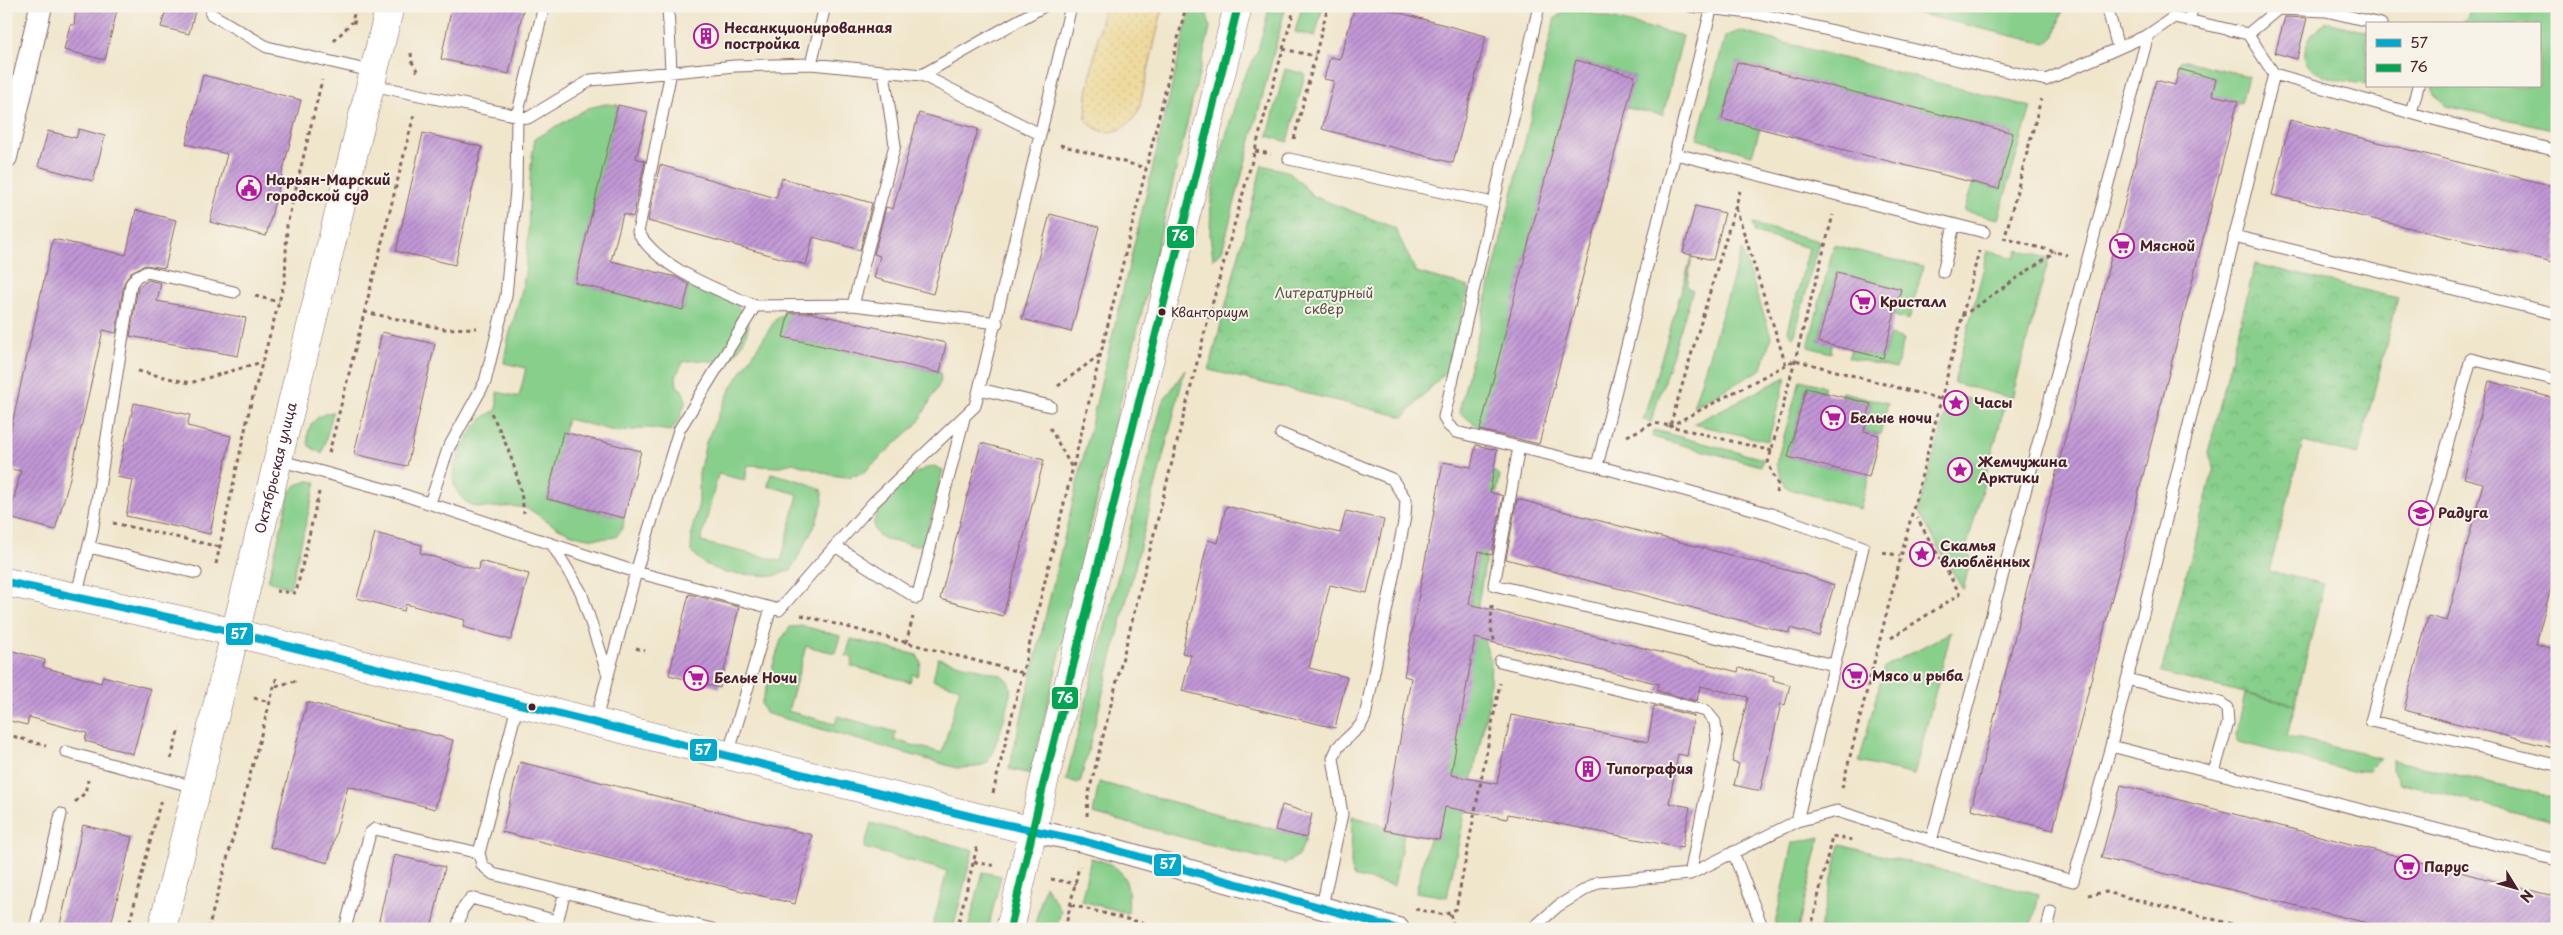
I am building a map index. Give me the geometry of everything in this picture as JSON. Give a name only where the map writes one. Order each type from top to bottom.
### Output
[{"type":"main road","name":"Октябрьская улица","points":[[162,929],[237,634],[278,460],[374,79],[390,6]]},
{"type":"main road","points":[[1010,929],[1238,6]]},
{"type":"main road","points":[[6,582],[237,634],[1033,831]]},
{"type":"street","points":[[6,157],[41,6]]},
{"type":"street","points":[[1033,831],[1083,841],[1322,906],[1398,929]]},
{"type":"lane","points":[[430,503],[448,450],[485,382],[506,296],[516,190],[517,116],[544,6]]},
{"type":"lane","points":[[668,6],[671,72],[638,232],[645,244],[663,259],[706,284],[755,306],[853,305],[997,323]]},
{"type":"lane","points":[[811,64],[825,6]]},
{"type":"lane","points":[[922,75],[1044,6]]},
{"type":"lane","points":[[728,756],[775,609],[835,546],[873,502],[975,406],[997,323],[1071,6]]},
{"type":"lane","points":[[1540,6],[1444,417],[1448,425],[1456,432],[1597,466],[1771,514],[1863,547],[1796,821]]},
{"type":"lane","points":[[1690,6],[1711,10],[1759,14],[2046,80],[2148,35],[2174,17],[2248,34],[2274,74],[2411,113],[2557,151]]},
{"type":"lane","points":[[2107,6],[2118,48]]},
{"type":"lane","points":[[2189,20],[2193,6]]},
{"type":"lane","points":[[2248,34],[2278,9],[2326,11],[2373,22]]},
{"type":"lane","points":[[1597,466],[1711,10]]},
{"type":"lane","points":[[211,14],[267,47],[374,79],[528,118],[591,80],[735,66],[811,64],[884,73],[922,75],[1040,137]]},
{"type":"lane","points":[[1932,841],[2148,35]]},
{"type":"lane","points":[[853,305],[894,145],[884,73]]},
{"type":"lane","points":[[1532,929],[1558,906],[1598,882],[1690,874],[1796,821],[1837,811],[1932,841],[2074,881],[2111,746],[2274,74]]},
{"type":"lane","points":[[2411,113],[2417,88]]},
{"type":"lane","points":[[1676,154],[1984,232]]},
{"type":"lane","points":[[1289,158],[1493,203]]},
{"type":"lane","points":[[1943,272],[1954,225]]},
{"type":"lane","points":[[2234,236],[2557,314]]},
{"type":"lane","points":[[76,597],[94,519],[131,284],[137,276],[147,272],[234,292]]},
{"type":"lane","points":[[595,723],[636,572],[679,430],[755,306]]},
{"type":"lane","points":[[2557,380],[2471,360],[2371,721],[2557,765]]},
{"type":"lane","points":[[980,389],[1050,406]]},
{"type":"lane","points":[[835,546],[918,598],[964,418]]},
{"type":"lane","points":[[1281,434],[1392,478],[1406,500],[1406,517],[1366,717],[1360,726],[1338,748],[1333,758],[1342,814],[1322,906]]},
{"type":"lane","points":[[1519,447],[1494,585],[1834,665]]},
{"type":"lane","points":[[278,460],[430,503],[636,572],[775,609]]},
{"type":"lane","points":[[552,544],[582,592],[609,676]]},
{"type":"lane","points":[[88,547],[196,573]]},
{"type":"lane","points":[[1500,661],[1706,712],[1715,722],[1717,740],[1690,874]]},
{"type":"lane","points":[[2127,679],[2221,703],[2227,708],[2228,723],[2214,772]]},
{"type":"lane","points":[[518,703],[479,853],[482,865],[493,874],[712,929]]},
{"type":"lane","points":[[2111,746],[2557,860]]},
{"type":"lane","points":[[66,752],[198,788]]},
{"type":"lane","points":[[35,929],[62,814]]},
{"type":"lane","points":[[344,929],[370,833],[375,829],[479,853]]},
{"type":"lane","points":[[1733,852],[1764,929]]},
{"type":"lane","points":[[457,929],[462,910],[471,898],[556,925],[565,892]]},
{"type":"lane","points":[[2047,929],[2051,912]]},
{"type":"path","points":[[991,798],[1186,6]]},
{"type":"path","points":[[1087,819],[1088,796],[1207,323],[1295,6]]},
{"type":"path","points":[[1255,151],[1289,158],[1328,6]]},
{"type":"path","points":[[333,42],[352,22]]},
{"type":"path","points":[[412,48],[412,62],[419,75]]},
{"type":"path","points":[[1283,49],[1315,56]]},
{"type":"path","points":[[216,566],[263,362],[285,280],[287,225],[322,78]]},
{"type":"path","points":[[2005,238],[2046,80]]},
{"type":"path","points":[[328,459],[415,110]]},
{"type":"path","points":[[1040,137],[1146,168]]},
{"type":"path","points":[[1670,426],[1746,172]]},
{"type":"path","points":[[1771,514],[1778,485],[1768,464],[1838,195]]},
{"type":"path","points":[[1736,207],[1786,365]]},
{"type":"path","points":[[1842,788],[1984,232],[2086,261]]},
{"type":"path","points":[[1962,316],[2055,252]]},
{"type":"path","points":[[234,292],[279,302]]},
{"type":"path","points":[[364,312],[445,329],[498,327]]},
{"type":"path","points":[[1073,468],[1036,402],[1101,354]]},
{"type":"path","points":[[1670,426],[1795,360],[1940,399]]},
{"type":"path","points":[[118,366],[190,383],[263,362]]},
{"type":"path","points":[[480,393],[508,446],[523,498],[527,536]]},
{"type":"path","points":[[1600,449],[1654,423],[1772,451]]},
{"type":"path","points":[[267,589],[296,594],[321,482]]},
{"type":"path","points":[[1891,638],[1960,594],[1917,518]]},
{"type":"path","points":[[94,519],[220,547]]},
{"type":"path","points":[[1455,929],[1450,914],[1456,909],[1460,895],[1500,680],[1500,661],[1490,629],[1494,585]]},
{"type":"path","points":[[775,609],[1023,673]]},
{"type":"path","points":[[208,929],[277,676]]},
{"type":"path","points":[[254,698],[270,702]]},
{"type":"path","points":[[6,734],[66,752]]},
{"type":"path","points":[[62,814],[85,793],[94,760]]},
{"type":"path","points":[[1812,929],[1832,836]]},
{"type":"path","points":[[957,929],[978,845]]},
{"type":"path","points":[[974,862],[999,867]]},
{"type":"path","points":[[1046,878],[1076,884],[1065,929]]},
{"type":"path","points":[[1071,905],[1166,929]]},
{"type":"green space","points":[[1191,6],[1205,6],[1210,28],[1031,774],[1009,769]]},
{"type":"green space","points":[[1270,6],[1286,6],[1222,251],[1213,259],[1210,235],[1211,200],[1216,171],[1241,83],[1258,50]]},
{"type":"green space","points":[[1302,6],[1323,6],[1315,37],[1295,32]]},
{"type":"green space","points":[[1887,6],[2029,6],[2046,10],[2047,6],[2063,6],[2055,36],[2046,44]]},
{"type":"green space","points":[[2470,6],[2524,6],[2557,14],[2557,130],[2446,106],[2434,94],[2432,88],[2540,88],[2540,22],[2462,22],[2468,17]]},
{"type":"green space","points":[[1569,8],[1683,36],[1663,115],[1626,108],[1635,76],[1576,60],[1481,429],[1459,412],[1555,18]]},
{"type":"green space","points":[[2327,22],[2366,32],[2366,85],[2335,79],[2314,71],[2307,64],[2305,55],[2307,44],[2312,34]]},
{"type":"green space","points":[[1739,31],[2031,107],[1998,219],[1964,211],[1973,183],[1999,189],[2013,133],[1737,62],[1722,118],[1760,128],[1752,155],[1697,139],[1725,37]]},
{"type":"green space","points":[[2181,60],[2248,76],[2241,103],[2212,95],[2216,79],[2179,69]]},
{"type":"green space","points":[[1285,69],[1305,74],[1288,142],[1268,136]]},
{"type":"green space","points":[[606,104],[618,105],[575,283],[683,310],[690,280],[726,295],[738,306],[749,325],[741,346],[735,355],[726,362],[695,360],[683,362],[676,376],[677,386],[682,390],[686,400],[680,418],[671,431],[649,428],[618,432],[567,419],[547,499],[624,518],[623,527],[616,537],[596,539],[570,533],[525,508],[476,507],[461,497],[455,487],[453,477],[458,457],[472,430],[490,413],[497,410],[497,392],[519,397],[526,368],[504,363],[525,273],[530,172],[535,139],[588,108]]},
{"type":"green space","name":"Литературный сквер","points":[[1262,165],[1290,172],[1313,196],[1395,228],[1416,272],[1469,287],[1448,369],[1404,417],[1209,370]]},
{"type":"green space","points":[[1752,224],[1819,241],[1794,339],[1788,331],[1809,248],[1755,233]]},
{"type":"green space","points":[[1834,245],[1923,267],[1909,320],[1894,316],[1901,289],[1837,272],[1818,341],[1832,345],[1831,353],[1808,347]]},
{"type":"green space","points":[[1742,250],[1771,336],[1762,369],[1693,407]]},
{"type":"green space","points":[[2017,250],[2049,258],[2012,398],[1954,383],[1988,251],[2015,258]]},
{"type":"green space","points":[[1692,255],[1687,287],[1693,290],[1651,422],[1643,420]]},
{"type":"green space","points":[[2255,264],[2398,298],[2358,455],[2303,442],[2269,571],[2324,584],[2295,705],[2161,673],[2214,467],[2208,453]]},
{"type":"green space","points":[[790,308],[784,337],[940,373],[941,381],[918,423],[862,474],[846,477],[831,475],[793,463],[777,467],[748,465],[745,480],[718,474],[701,542],[781,561],[798,494],[768,486],[771,473],[804,482],[822,490],[823,502],[815,525],[791,570],[774,576],[725,573],[703,563],[691,551],[692,530],[699,503],[699,473],[706,442],[731,388],[776,319]]},
{"type":"green space","points":[[1890,335],[1904,339],[1896,369],[1848,357],[1851,350],[1883,358]]},
{"type":"green space","points":[[1185,370],[1080,783],[1066,780],[1162,403]]},
{"type":"green space","points":[[1786,377],[1768,441],[1693,424]]},
{"type":"green space","points":[[1800,380],[1824,386],[1824,392],[1806,388],[1788,457],[1853,473],[1860,450],[1875,454],[1860,509],[1786,488],[1776,464]]},
{"type":"green space","points":[[1842,392],[1888,403],[1880,435],[1864,431],[1871,404],[1840,397]]},
{"type":"green space","points":[[1951,394],[2004,409],[1966,549],[1971,558],[1963,590],[1918,511]]},
{"type":"green space","points":[[333,412],[322,454],[309,446],[308,433],[316,419]]},
{"type":"green space","points":[[1654,430],[1763,459],[1761,466],[1652,437]]},
{"type":"green space","points":[[934,466],[943,470],[924,544],[917,545],[897,542],[881,537],[874,528],[876,516],[883,503],[894,490],[908,479],[922,470]]},
{"type":"green space","points":[[1493,471],[1500,475],[1478,604],[1480,628],[1491,661],[1489,701],[1447,897],[1416,892],[1429,838]]},
{"type":"green space","points":[[308,481],[316,482],[290,588],[268,581],[290,492],[296,485]]},
{"type":"green space","points":[[803,626],[840,636],[835,653],[806,646],[788,711],[835,724],[838,716],[896,732],[894,740],[942,753],[960,688],[933,680],[938,658],[1001,675],[1009,683],[1009,702],[987,763],[977,767],[957,768],[765,713],[761,704],[781,640],[790,627]]},
{"type":"green space","points":[[1951,632],[1914,775],[1859,762],[1884,667]]},
{"type":"green space","points":[[851,639],[917,655],[921,663],[917,676],[912,674],[910,682],[851,666],[853,658],[846,656]]},
{"type":"green space","points":[[2245,694],[2295,705],[2287,736],[2381,758],[2369,770],[2352,772],[2239,742],[2236,735]]},
{"type":"green space","points":[[2392,760],[2557,798],[2557,823],[2400,783],[2392,769]]},
{"type":"green space","points":[[1099,782],[1306,838],[1299,855],[1285,864],[1093,814]]},
{"type":"green space","points":[[1352,816],[1385,826],[1384,830],[1404,834],[1394,886],[1353,876],[1351,863]]},
{"type":"green space","points":[[871,823],[973,850],[953,929],[932,929],[947,871],[864,848]]},
{"type":"green space","points":[[1820,837],[1798,929],[1774,929],[1793,843]]},
{"type":"green space","points":[[1840,845],[2039,894],[2031,929],[1820,929]]},
{"type":"green space","points":[[1091,858],[1103,861],[1119,870],[1126,883],[1128,892],[1128,913],[1081,901]]},
{"type":"green space","points":[[983,872],[1001,876],[988,929],[968,929]]},
{"type":"green space","points":[[1045,885],[1061,911],[1056,929],[1034,929]]},
{"type":"sand","points":[[1106,6],[1158,6],[1162,11],[1138,112],[1120,129],[1107,132],[1093,126],[1086,120],[1087,94],[1103,12]]},
{"type":"building","points":[[76,6],[118,6],[105,60],[64,50],[70,25],[74,25]]},
{"type":"building","points":[[167,6],[178,6],[195,11],[189,34],[161,27]]},
{"type":"building","points":[[452,6],[524,6],[509,74],[441,59]]},
{"type":"building","points":[[1355,6],[1374,6],[1486,36],[1453,163],[1322,129],[1334,81],[1324,79],[1330,57],[1340,59]]},
{"type":"building","points":[[2285,17],[2307,18],[2297,59],[2275,53]]},
{"type":"building","points":[[1576,60],[1635,76],[1539,444],[1480,430]]},
{"type":"building","points":[[1737,62],[2013,133],[1999,189],[1722,119]]},
{"type":"building","points":[[2179,69],[2216,79],[2212,95],[2238,101],[2053,830],[1971,809],[2156,80],[2175,85]]},
{"type":"building","name":"Нарьян-Марский городской суд","points":[[203,75],[301,100],[266,236],[210,222],[227,154],[186,144]]},
{"type":"building","points":[[618,105],[648,112],[636,158],[645,161],[633,217],[623,214],[611,261],[676,277],[689,285],[683,310],[575,283]]},
{"type":"building","points":[[919,113],[978,129],[933,294],[874,278],[880,256],[874,254],[886,207],[893,209]]},
{"type":"building","points":[[2290,120],[2557,187],[2557,263],[2272,195]]},
{"type":"building","points":[[79,129],[105,136],[93,181],[38,166],[48,131],[76,138]]},
{"type":"building","points":[[423,133],[482,147],[455,265],[396,251]]},
{"type":"building","points":[[660,165],[776,198],[782,178],[872,203],[860,250],[813,237],[806,265],[648,221]]},
{"type":"building","points":[[1695,206],[1725,213],[1713,260],[1683,253]]},
{"type":"building","points":[[136,210],[176,220],[165,268],[145,265],[131,272],[124,283],[116,333],[103,330],[69,482],[55,530],[9,518],[21,471],[6,468],[6,451],[53,239],[126,255]]},
{"type":"building","points":[[1050,214],[1099,227],[1071,332],[1022,319]]},
{"type":"building","name":"Кристалл","points":[[1837,272],[1901,289],[1883,358],[1818,342]]},
{"type":"building","points":[[148,280],[161,283],[157,301],[246,318],[238,356],[130,336],[138,287]]},
{"type":"building","points":[[789,313],[811,313],[946,343],[940,373],[783,337]]},
{"type":"building","points":[[382,332],[435,344],[407,466],[354,454]]},
{"type":"building","points":[[2489,381],[2557,399],[2557,564],[2536,644],[2557,650],[2557,749],[2404,710],[2428,616],[2447,621],[2483,483],[2464,478]]},
{"type":"building","name":"Белые ночи","points":[[1806,388],[1871,404],[1864,431],[1879,435],[1869,477],[1788,457]]},
{"type":"building","points":[[134,403],[190,415],[187,426],[231,436],[210,534],[126,516],[133,480],[117,477]]},
{"type":"building","points":[[563,432],[641,451],[624,518],[547,499]]},
{"type":"building","points":[[981,443],[1044,460],[1003,616],[940,599]]},
{"type":"building","points":[[1476,445],[1497,450],[1490,492],[1503,496],[1492,555],[1479,551],[1469,604],[1738,672],[1739,668],[1774,676],[1773,680],[1790,685],[1785,705],[1781,704],[1760,791],[1734,785],[1739,764],[1732,762],[1748,697],[1700,686],[1697,701],[1657,691],[1659,684],[1475,638],[1451,775],[1497,784],[1511,715],[1648,742],[1654,706],[1694,716],[1687,756],[1678,754],[1669,803],[1690,807],[1682,848],[1508,814],[1507,819],[1445,807],[1439,840],[1384,830],[1411,678],[1404,676],[1443,462],[1471,467]]},
{"type":"building","points":[[1517,499],[1805,575],[1834,585],[1819,636],[1790,628],[1789,633],[1506,559]]},
{"type":"building","points":[[1226,506],[1340,533],[1346,511],[1384,520],[1367,593],[1330,585],[1309,668],[1347,677],[1335,728],[1182,691],[1191,655],[1182,653],[1208,540],[1218,543]]},
{"type":"building","points":[[375,533],[422,545],[420,553],[479,570],[480,561],[529,574],[511,640],[463,627],[465,620],[406,604],[404,611],[357,598]]},
{"type":"building","points":[[689,594],[739,607],[720,688],[669,675]]},
{"type":"building","points":[[6,649],[45,660],[43,667],[101,683],[103,676],[151,689],[133,754],[85,741],[87,733],[29,717],[27,725],[6,720]]},
{"type":"building","points":[[307,702],[453,740],[435,809],[348,786],[328,863],[270,847]]},
{"type":"building","points":[[520,762],[812,835],[795,904],[502,832]]},
{"type":"building","points":[[2121,785],[2557,897],[2557,929],[2392,929],[2101,858]]},
{"type":"building","points":[[1282,805],[1312,814],[1306,838],[1275,830]]},
{"type":"building","points":[[83,825],[132,837],[110,929],[59,929]]},
{"type":"building","points":[[394,855],[445,867],[431,929],[377,929]]},
{"type":"transit line","name":"76","points":[[1010,929],[1043,786],[1238,6]]},
{"type":"transit line","name":"57","points":[[6,582],[203,625],[985,820],[1083,841],[1398,929]]},
{"type":"place","name":"Несанкционированная постройка","points":[[706,36]]},
{"type":"place","name":"Нарьян-Марский городской суд","points":[[249,188]]},
{"type":"place","name":"Мясной","points":[[2122,246]]},
{"type":"place","name":"Кристалл","points":[[1863,302]]},
{"type":"place","name":"Кванториум","points":[[1162,312]]},
{"type":"place","name":"Часы","points":[[1956,403]]},
{"type":"place","name":"Белые ночи","points":[[1833,418]]},
{"type":"place","name":"Жемчужина Арктики","points":[[1960,470]]},
{"type":"place","name":"Радуга","points":[[2421,513]]},
{"type":"place","name":"Скамья влюблённых","points":[[1922,554]]},
{"type":"place","name":"Мясо и рыба","points":[[1855,676]]},
{"type":"place","name":"Белые Ночи","points":[[696,678]]},
{"type":"place","name":"Типография","points":[[1588,769]]},
{"type":"place","name":"Парус","points":[[2407,867]]}]
